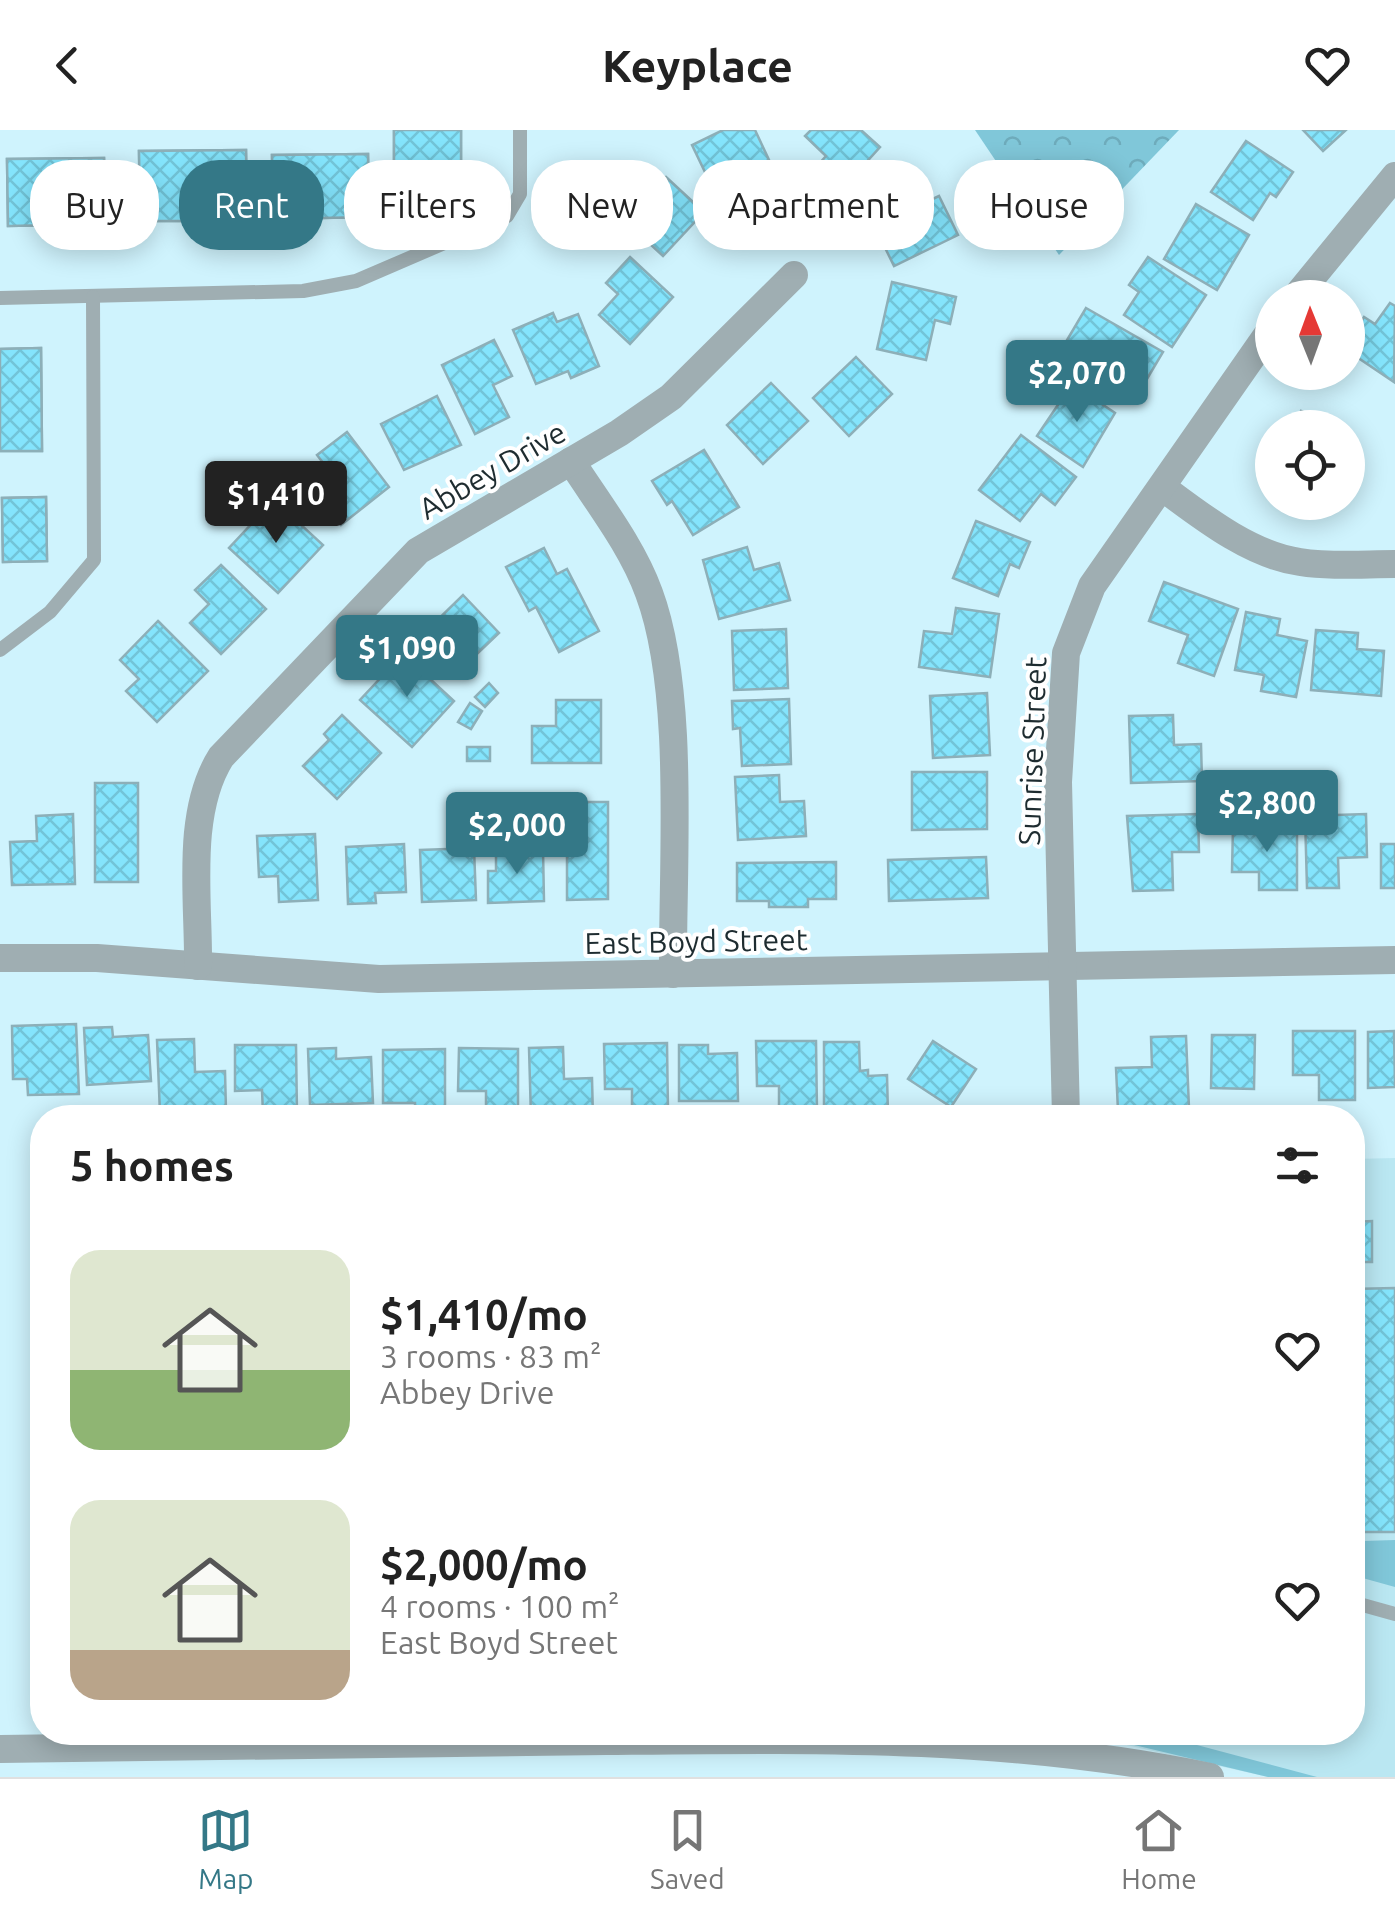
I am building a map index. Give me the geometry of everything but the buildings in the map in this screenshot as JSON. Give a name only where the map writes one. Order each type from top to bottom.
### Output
[{"type":"street","points":[[1309,280],[1350,225],[1395,176]]},
{"type":"street","name":"Abbey Drive","points":[[198,966],[200,820],[211,772],[221,757],[418,551],[670,398],[794,276]]},
{"type":"street","name":"Sunrise Street","points":[[1066,1105],[1058,782],[1066,654],[1092,586],[1255,352]]},
{"type":"street","points":[[571,461],[636,563],[660,634],[670,718],[673,974]]},
{"type":"street","points":[[1162,486],[1194,512],[1264,552],[1297,562],[1395,564]]},
{"type":"street","name":"East Boyd Street","points":[[0,958],[97,958],[379,979],[1395,960]]},
{"type":"street","points":[[0,1749],[98,1745]]},
{"type":"street","points":[[1073,1745],[1210,1777]]},
{"type":"lane","points":[[0,298],[302,291],[356,281],[506,216],[520,194],[520,130]]},
{"type":"lane","points":[[0,650],[50,612],[94,560],[93,297]]},
{"type":"lane","points":[[1365,1606],[1395,1614]]},
{"type":"shaded area","points":[[1395,1158],[1395,1777],[1268,1777],[1127,1745],[1365,1745],[1365,1159]]},
{"type":"green space","points":[[975,130],[1179,130],[1124,187],[1124,160],[995,160]]},
{"type":"green space","points":[[1395,1540],[1395,1587],[1365,1579],[1365,1541]]},
{"type":"green space","points":[[1134,1745],[1197,1745],[1317,1777],[1268,1777]]}]
